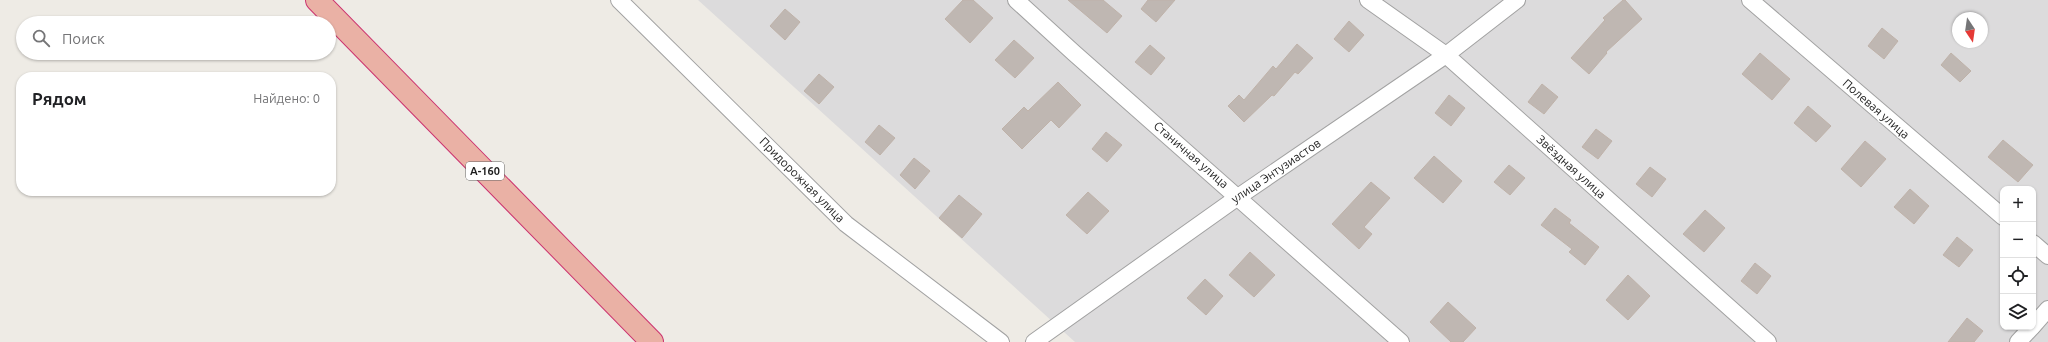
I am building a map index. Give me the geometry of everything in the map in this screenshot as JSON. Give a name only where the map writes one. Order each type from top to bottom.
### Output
[{"type":"highway","name":"А-160","points":[[317,0],[333,16]]},
{"type":"highway","name":"А-160","points":[[334,0],[668,342]]},
{"type":"highway","name":"А-160","points":[[336,19],[652,342]]},
{"type":"street","name":"Придорожная улица","points":[[619,0],[846,224],[1001,342]]},
{"type":"street","name":"Станичная улица","points":[[1016,0],[1401,342]]},
{"type":"street","name":"Звёздная улица","points":[[1368,0],[1446,55],[1768,342]]},
{"type":"street","name":"улица Энтузиастов","points":[[1034,342],[1238,197],[1446,55],[1517,0]]},
{"type":"street","name":"Полевая улица","points":[[1750,0],[2000,214]]},
{"type":"street","points":[[2036,246],[2048,256]]},
{"type":"street","points":[[2036,322],[2048,309]]},
{"type":"street","points":[[2018,342],[2028,330]]},
{"type":"shaded area","points":[[698,0],[2048,0],[2048,342],[1075,342]]},
{"type":"building","points":[[963,0],[973,0],[993,18],[970,43],[945,19]]},
{"type":"building","points":[[1068,0],[1103,0],[1122,16],[1107,33]]},
{"type":"building","points":[[1148,0],[1175,0],[1156,22],[1141,9]]},
{"type":"building","points":[[1623,0],[1625,0],[1642,19],[1606,52],[1607,53],[1589,74],[1571,58],[1605,20],[1603,18]]},
{"type":"building","points":[[785,9],[800,22],[785,40],[770,26]]},
{"type":"building","points":[[1349,21],[1364,35],[1349,52],[1334,39]]},
{"type":"building","points":[[1882,28],[1898,41],[1884,59],[1868,46]]},
{"type":"building","points":[[1014,40],[1034,58],[1015,78],[995,60]]},
{"type":"building","points":[[1297,44],[1313,58],[1298,74],[1295,72],[1274,96],[1272,95],[1244,122],[1228,106],[1239,95],[1244,100],[1273,66],[1276,69]]},
{"type":"building","points":[[1150,45],[1165,58],[1151,75],[1135,62]]},
{"type":"building","points":[[1760,53],[1790,79],[1772,100],[1742,74]]},
{"type":"building","points":[[1951,53],[1971,71],[1960,82],[1941,65]]},
{"type":"building","points":[[819,74],[834,87],[819,104],[804,91]]},
{"type":"building","points":[[1058,82],[1081,105],[1059,128],[1051,120],[1022,149],[1002,129],[1024,107],[1028,111]]},
{"type":"building","points":[[1542,84],[1558,97],[1544,114],[1528,102]]},
{"type":"building","points":[[1449,95],[1465,108],[1451,126],[1435,113]]},
{"type":"building","points":[[1808,106],[1831,126],[1816,142],[1794,123]]},
{"type":"building","points":[[879,125],[895,138],[880,155],[865,142]]},
{"type":"building","points":[[1596,129],[1612,141],[1598,159],[1582,147]]},
{"type":"building","points":[[1106,132],[1122,145],[1107,162],[1092,149]]},
{"type":"building","points":[[2003,140],[2033,165],[2018,182],[1988,157]]},
{"type":"building","points":[[1865,141],[1886,159],[1861,187],[1841,169]]},
{"type":"building","points":[[1434,156],[1462,181],[1443,203],[1414,178]]},
{"type":"building","points":[[914,158],[930,171],[915,189],[900,175]]},
{"type":"building","points":[[1509,165],[1525,178],[1510,195],[1494,182]]},
{"type":"building","points":[[1650,167],[1666,179],[1652,197],[1636,184]]},
{"type":"building","points":[[1371,182],[1390,198],[1364,227],[1372,234],[1359,249],[1332,224]]},
{"type":"building","points":[[1910,189],[1929,206],[1914,224],[1894,207]]},
{"type":"building","points":[[1088,192],[1109,211],[1087,234],[1066,215]]},
{"type":"building","points":[[959,195],[982,214],[962,238],[939,218]]},
{"type":"building","points":[[1555,208],[1571,220],[1569,223],[1599,247],[1585,265],[1569,252],[1572,249],[1541,225]]},
{"type":"building","points":[[1705,210],[1725,228],[1704,252],[1683,234]]},
{"type":"building","points":[[1957,237],[1973,250],[1959,267],[1943,255]]},
{"type":"building","points":[[1250,252],[1275,275],[1254,297],[1229,275]]},
{"type":"building","points":[[1755,263],[1771,276],[1757,294],[1741,281]]},
{"type":"building","points":[[1628,275],[1650,296],[1628,320],[1606,300]]},
{"type":"building","points":[[1205,279],[1223,296],[1206,315],[1187,298]]},
{"type":"building","points":[[1448,302],[1476,328],[1463,342],[1451,342],[1430,322]]},
{"type":"building","points":[[1967,318],[1983,331],[1974,342],[1948,342]]}]
